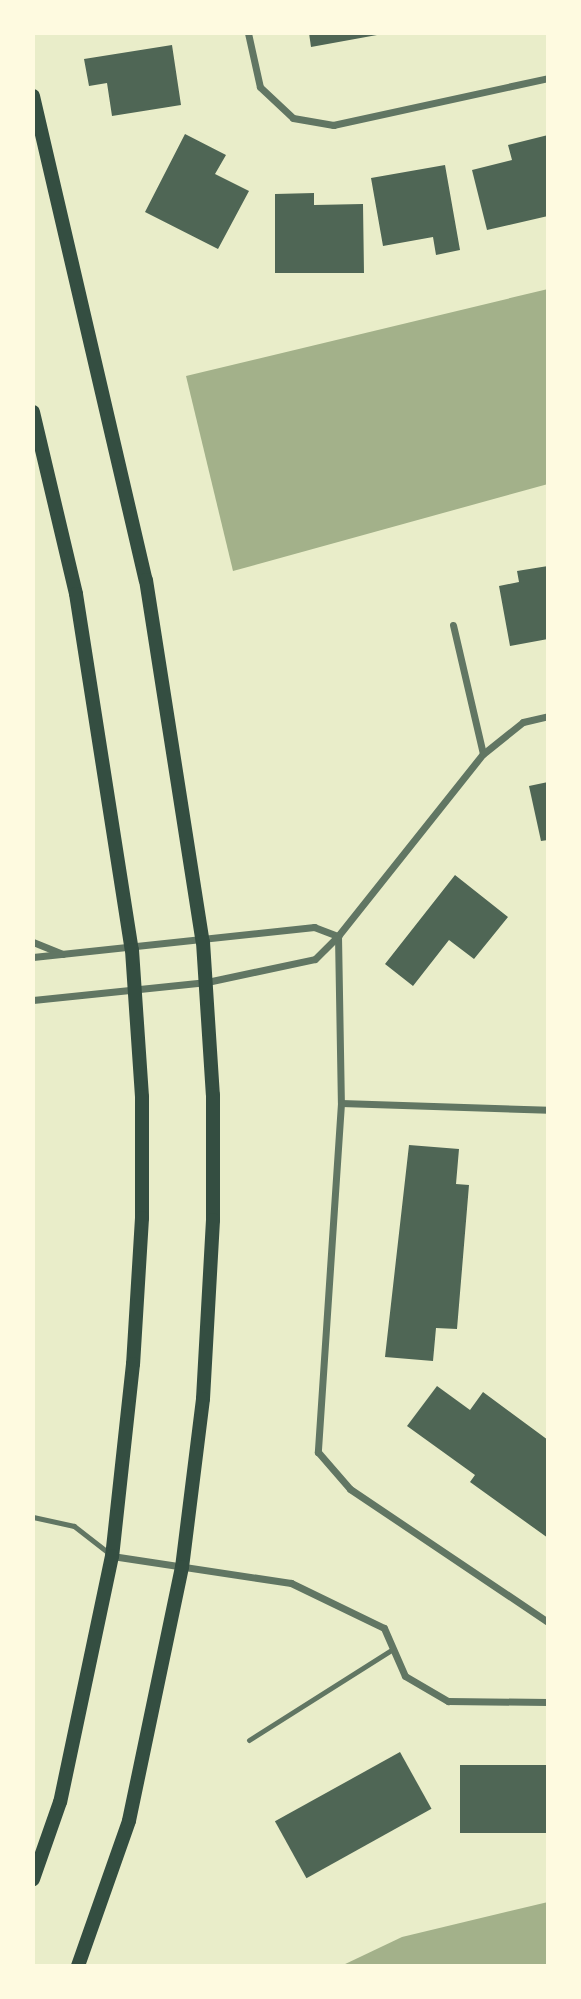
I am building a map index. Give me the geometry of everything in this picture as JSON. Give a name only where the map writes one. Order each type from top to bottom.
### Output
[{"type":"main road","points":[[33,96],[146,580],[207,982],[213,1220],[203,1399],[182,1567],[129,1821],[78,1966]]},
{"type":"main road","points":[[33,412],[76,594],[132,950],[142,1097],[142,1218],[113,1556],[60,1802],[33,1879]]},
{"type":"street","points":[[248,33],[260,87],[293,118],[333,125],[548,78]]},
{"type":"street","points":[[453,625],[483,754]]},
{"type":"street","points":[[33,1000],[207,982],[315,959],[338,936],[483,754],[523,722],[548,716]]},
{"type":"street","points":[[33,957],[132,950],[314,927],[338,936]]},
{"type":"street","points":[[338,936],[341,1103],[318,1452],[350,1489],[548,1622]]},
{"type":"street","points":[[33,942],[64,955]]},
{"type":"street","points":[[341,1103],[548,1110]]},
{"type":"street","points":[[113,1556],[291,1583],[384,1628],[405,1676],[448,1701],[548,1702]]},
{"type":"lane","points":[[33,1517],[74,1526],[113,1556]]},
{"type":"lane","points":[[249,1740],[393,1649]]},
{"type":"shaded area","points":[[548,289],[548,484],[233,571],[186,376]]},
{"type":"shaded area","points":[[548,1902],[548,1966],[341,1966],[402,1937]]},
{"type":"building","points":[[309,33],[377,33],[377,35],[311,47]]},
{"type":"building","points":[[172,45],[181,105],[112,116],[107,83],[89,86],[84,59]]},
{"type":"building","points":[[185,134],[226,155],[215,174],[249,191],[218,249],[145,212]]},
{"type":"building","points":[[548,135],[548,216],[487,230],[472,170],[512,160],[508,145]]},
{"type":"building","points":[[445,165],[460,250],[436,255],[433,237],[383,246],[371,178]]},
{"type":"building","points":[[314,193],[314,205],[363,204],[364,273],[275,273],[275,194]]},
{"type":"building","points":[[548,566],[548,639],[510,646],[499,586],[519,582],[517,571]]},
{"type":"building","points":[[548,782],[548,840],[541,841],[529,786]]},
{"type":"building","points":[[455,875],[508,917],[474,959],[449,940],[413,986],[385,964]]},
{"type":"building","points":[[409,1145],[459,1149],[456,1184],[469,1185],[457,1329],[436,1328],[433,1361],[385,1357]]},
{"type":"building","points":[[437,1386],[470,1410],[483,1392],[548,1440],[548,1538],[470,1482],[475,1475],[407,1426]]},
{"type":"building","points":[[400,1752],[432,1809],[306,1878],[275,1821]]},
{"type":"building","points":[[460,1765],[548,1765],[548,1833],[460,1833]]}]
